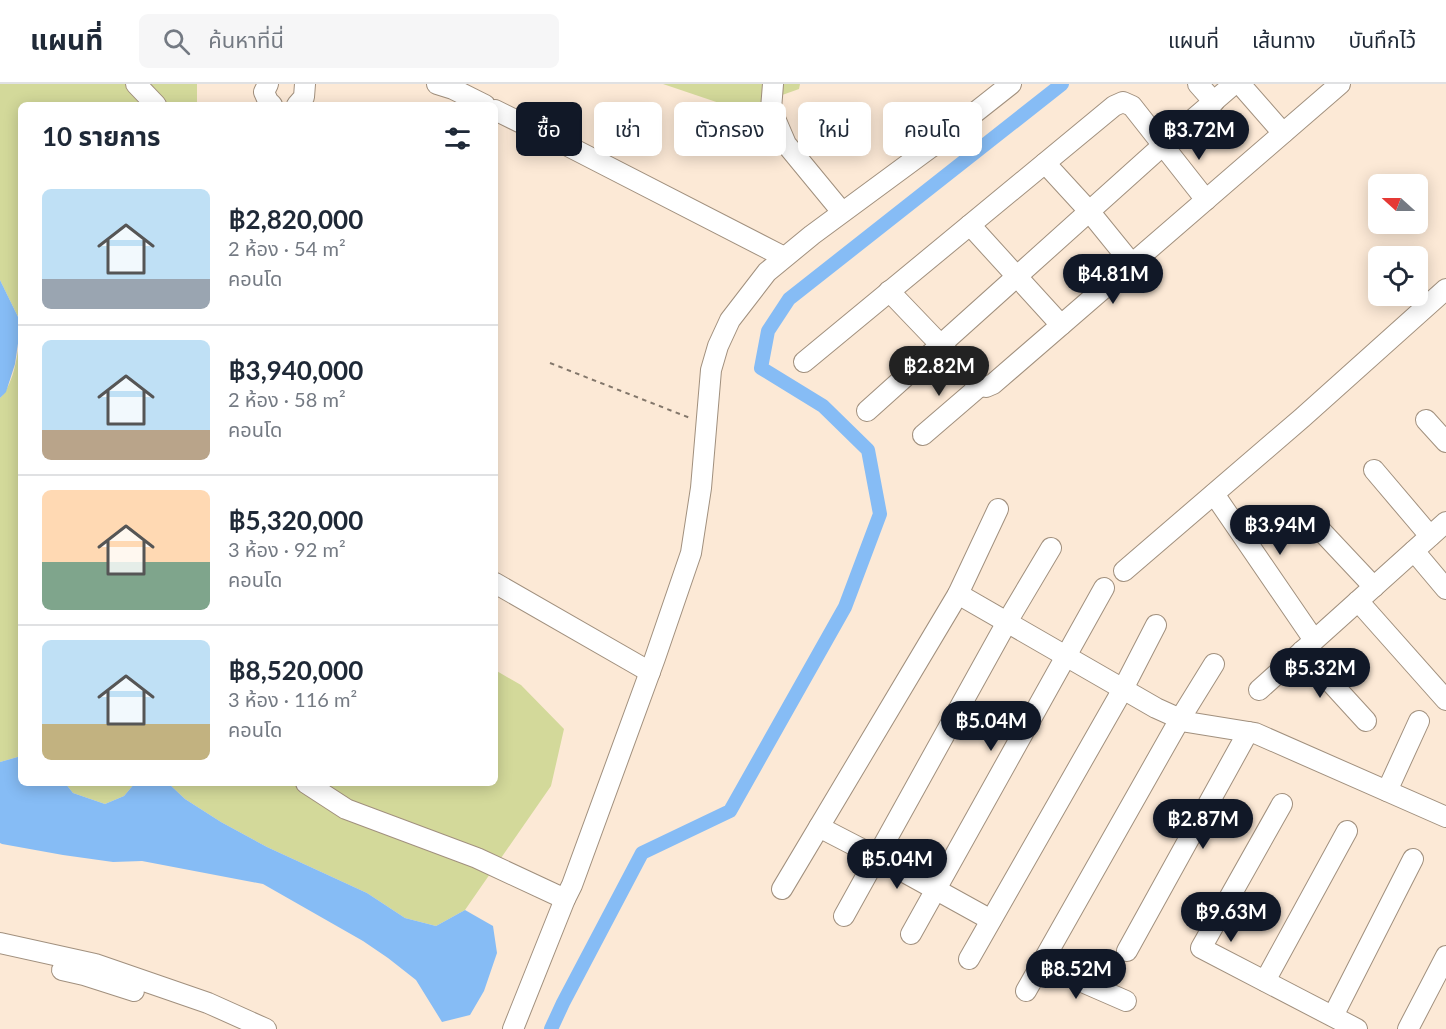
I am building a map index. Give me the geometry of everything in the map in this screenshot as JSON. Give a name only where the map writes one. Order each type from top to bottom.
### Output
[{"type":"street","points":[[136,84],[153,102]]},
{"type":"street","points":[[268,84],[264,92],[269,102]]},
{"type":"street","points":[[300,102],[304,97],[305,84]]},
{"type":"street","points":[[437,84],[479,102]]},
{"type":"street","points":[[773,84],[771,109],[786,144],[842,212]]},
{"type":"street","points":[[513,1029],[572,885],[691,553],[702,488],[711,370],[718,346],[730,320],[766,272],[1011,84]]},
{"type":"street","points":[[1198,84],[1214,102]]},
{"type":"street","points":[[867,411],[1234,84]]},
{"type":"street","points":[[1240,84],[1283,133]]},
{"type":"street","points":[[889,291],[980,386],[986,387],[993,384],[1340,84]]},
{"type":"street","points":[[804,362],[1114,106],[1123,102],[1132,106],[1206,200]]},
{"type":"street","points":[[498,111],[784,257]]},
{"type":"street","points":[[1045,163],[1089,211],[1132,264]]},
{"type":"street","points":[[970,225],[1061,325]]},
{"type":"street","points":[[1124,571],[1302,418],[1446,289]]},
{"type":"street","points":[[923,435],[980,386]]},
{"type":"street","points":[[1426,420],[1446,442]]},
{"type":"street","points":[[1374,470],[1430,536]]},
{"type":"street","points":[[1214,494],[1308,646],[1366,721]]},
{"type":"street","points":[[782,889],[958,594],[998,509]]},
{"type":"street","points":[[1311,520],[1374,587]]},
{"type":"street","points":[[1259,690],[1446,522]]},
{"type":"street","points":[[844,916],[1007,622],[1051,548]]},
{"type":"street","points":[[1414,551],[1446,589]]},
{"type":"street","points":[[498,585],[650,672]]},
{"type":"street","points":[[911,934],[1104,588]]},
{"type":"street","points":[[958,594],[1156,708],[1180,719],[1255,733],[1446,817]]},
{"type":"street","points":[[1358,601],[1446,700]]},
{"type":"street","points":[[969,959],[1123,689],[1156,625]]},
{"type":"street","points":[[1026,992],[1180,719],[1214,664]]},
{"type":"street","points":[[1387,791],[1419,721]]},
{"type":"street","points":[[1126,951],[1248,732]]},
{"type":"street","points":[[311,786],[346,809],[477,858],[565,899]]},
{"type":"street","points":[[1282,804],[1201,948],[1357,1029]]},
{"type":"street","points":[[819,827],[991,920]]},
{"type":"street","points":[[1265,981],[1347,831]]},
{"type":"street","points":[[1333,1016],[1413,859]]},
{"type":"street","points":[[0,944],[95,964],[208,1003],[266,1029]]},
{"type":"street","points":[[1408,1029],[1446,956]]},
{"type":"street","points":[[0,957],[84,975],[204,1014],[235,1029]]},
{"type":"street","points":[[1041,964],[1126,1001]]},
{"type":"path","points":[[550,363],[706,425]]},
{"type":"green space","points":[[0,84],[197,84],[197,102],[18,102],[18,317],[0,280]]},
{"type":"green space","points":[[663,84],[800,84],[799,89],[762,102],[716,102]]},
{"type":"green space","points":[[18,350],[18,757],[0,762],[0,398],[9,384]]},
{"type":"green space","points":[[498,672],[521,685],[564,729],[551,786],[465,910],[436,926],[405,918],[367,893],[267,847],[185,799],[171,786],[498,786]]},
{"type":"green space","points":[[67,786],[132,786],[124,796],[105,804],[73,793]]},
{"type":"water","points":[[0,280],[18,317],[18,344],[15,364],[6,392],[0,398]]},
{"type":"water","points":[[18,757],[18,786],[67,786],[73,793],[105,804],[124,796],[132,786],[171,786],[185,799],[221,822],[267,847],[367,893],[405,918],[436,926],[465,910],[493,926],[497,953],[484,991],[470,1015],[442,1022],[416,980],[388,958],[363,941],[263,884],[142,861],[113,862],[2,844],[0,843],[0,762]]},
{"type":"waterway","points":[[551,1029],[642,853],[730,811],[845,607],[880,514],[868,450],[823,406],[761,368],[768,331],[789,299],[1062,84]]}]
